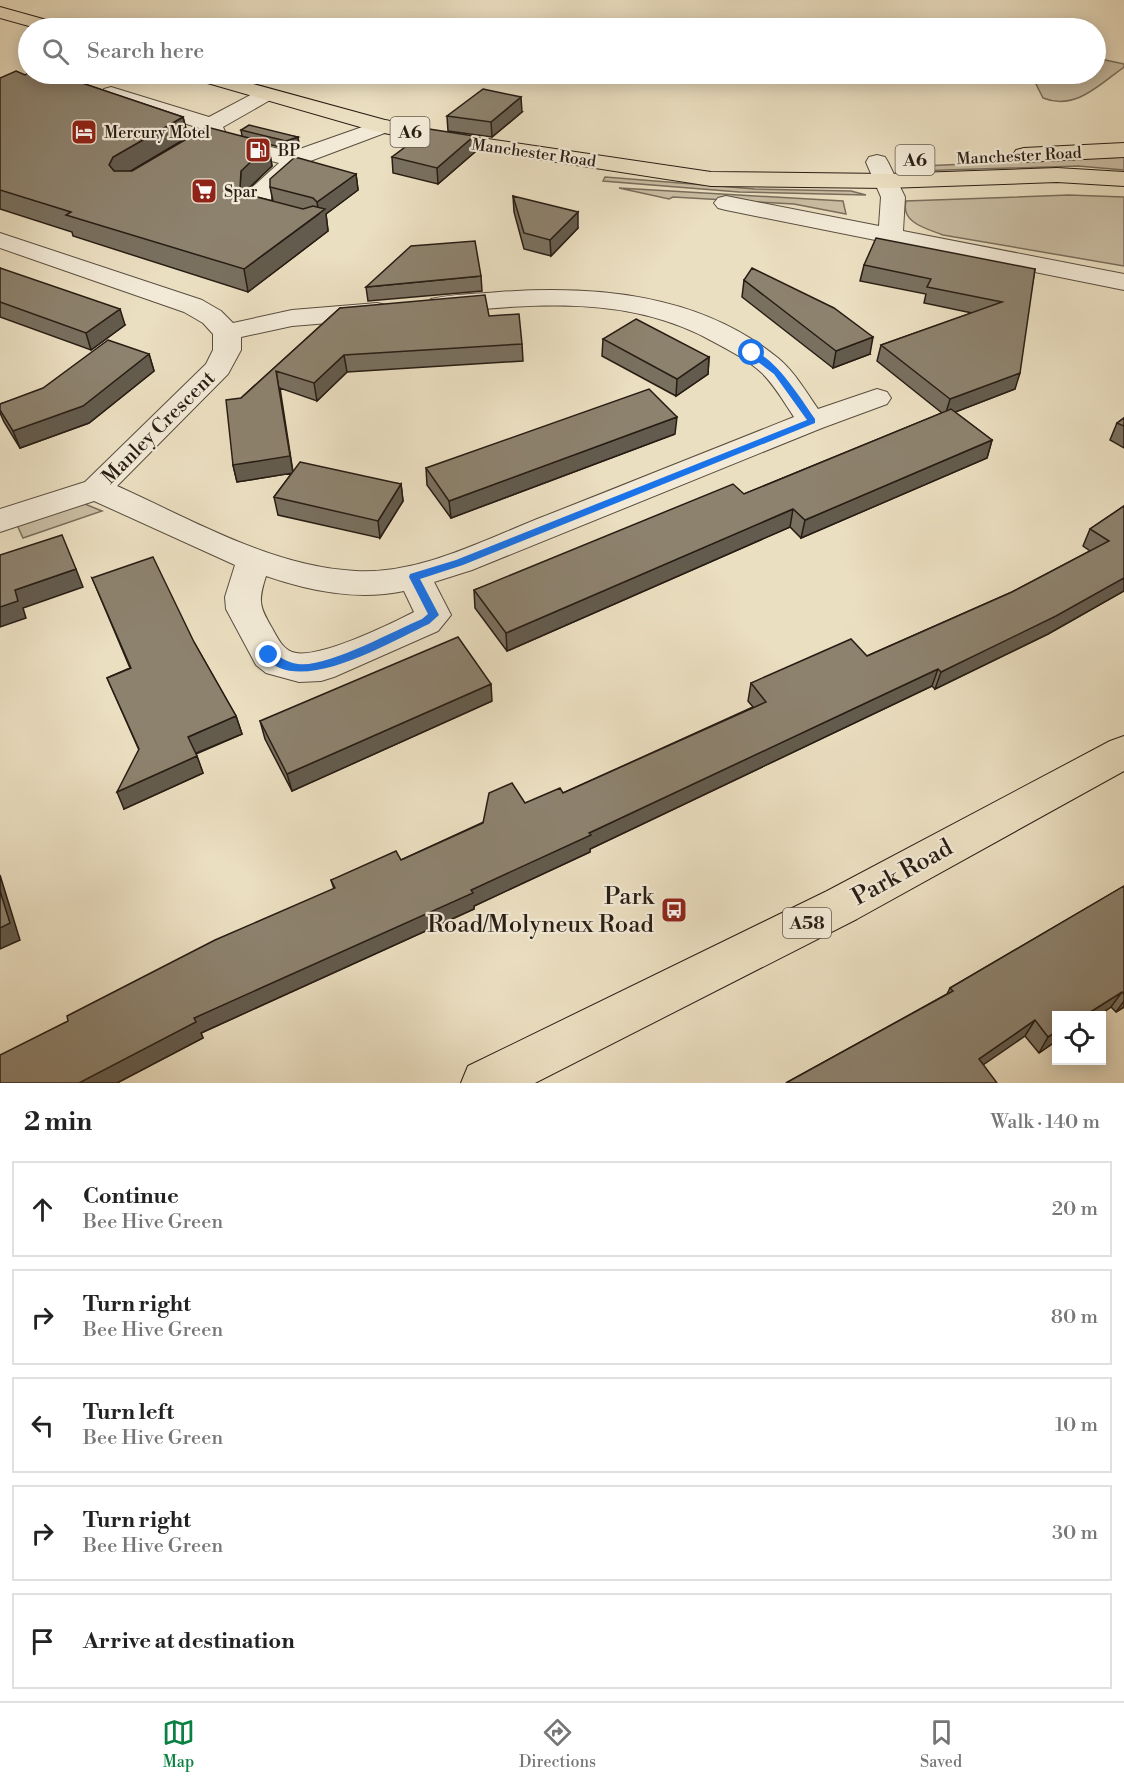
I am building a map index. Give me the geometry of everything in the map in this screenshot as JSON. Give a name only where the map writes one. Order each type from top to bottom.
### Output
[{"type":"main road","points":[[0,12],[20,18]]},
{"type":"main road","name":"Manchester Road","points":[[229,84],[382,126],[496,148],[629,165],[711,179],[770,182],[1124,150]]},
{"type":"main road","name":"Manchester Road","points":[[882,171],[1124,179]]},
{"type":"main road","name":"Park Road","points":[[485,1083],[842,905],[1124,752]]},
{"type":"street","points":[[111,93],[213,129],[218,140],[287,158],[297,158],[382,126]]},
{"type":"street","points":[[196,145],[213,129],[265,95]]},
{"type":"street","points":[[297,158],[259,192],[259,208],[308,221]]},
{"type":"street","points":[[882,171],[894,211],[890,236]]},
{"type":"street","points":[[726,203],[1113,280],[1124,308]]},
{"type":"street","points":[[0,240],[193,306],[212,317],[227,332],[292,318],[523,297],[633,302],[668,310],[693,319],[752,353],[777,372],[812,421]]},
{"type":"street","name":"Manley Crescent","points":[[0,521],[96,489],[218,368],[227,350],[227,332]]},
{"type":"street","points":[[96,489],[253,562],[296,573],[354,583],[414,577],[460,562],[812,421],[877,398]]},
{"type":"street","points":[[253,562],[242,597],[243,609],[269,655],[279,663],[299,668],[321,667],[426,621],[433,615],[414,577]]},
{"type":"shaded area","points":[[1106,60],[1124,64],[1124,67],[1106,80]]},
{"type":"shaded area","points":[[1036,84],[1101,84],[1076,99],[1055,101],[1043,98]]},
{"type":"shaded area","points":[[1124,157],[1124,170],[1078,166],[914,171],[921,166]]},
{"type":"shaded area","points":[[605,177],[755,189],[851,191],[866,195],[739,192],[603,181]]},
{"type":"shaded area","points":[[619,188],[843,201],[846,214],[794,204],[673,197],[669,199]]},
{"type":"shaded area","points":[[1069,195],[1124,197],[1124,266],[943,235],[911,220],[905,209],[906,201]]},
{"type":"shaded area","points":[[80,502],[102,511],[23,538],[17,525]]},
{"type":"building","points":[[16,71],[18,72],[18,84],[85,84],[183,117],[113,157],[109,165],[114,171],[132,171],[207,127],[268,143],[265,144],[269,145],[241,171],[240,188],[245,194],[303,209],[313,206],[325,209],[244,269],[66,215],[71,212],[0,190],[0,78]]},
{"type":"building","points":[[483,89],[521,97],[491,122],[447,116]]},
{"type":"building","points":[[249,125],[298,137],[286,141],[241,130]]},
{"type":"building","points":[[429,129],[474,136],[437,168],[392,157]]},
{"type":"building","points":[[295,157],[356,174],[317,202],[313,198],[270,187],[270,179]]},
{"type":"building","points":[[513,196],[578,212],[550,240],[524,233]]},
{"type":"building","points":[[876,238],[1035,269],[1020,373],[950,399],[881,345],[1002,302],[927,287],[931,279],[864,265]]},
{"type":"building","points":[[475,241],[481,276],[366,287],[411,246]]},
{"type":"building","points":[[0,268],[120,309],[86,333],[0,302]]},
{"type":"building","points":[[752,268],[834,308],[873,337],[836,351],[744,280]]},
{"type":"building","points":[[485,295],[489,316],[519,314],[522,344],[344,355],[314,383],[276,371],[290,456],[233,465],[226,400],[241,398],[340,308]]},
{"type":"building","points":[[636,319],[709,357],[677,379],[603,339]]},
{"type":"building","points":[[108,340],[149,354],[83,406],[13,431],[0,410],[0,404],[43,388]]},
{"type":"building","points":[[649,389],[677,417],[449,501],[426,468]]},
{"type":"building","points":[[951,409],[992,440],[805,520],[793,509],[506,633],[474,590],[733,484],[744,494]]},
{"type":"building","points":[[1124,418],[1124,426],[1117,423]]},
{"type":"building","points":[[300,462],[401,484],[378,521],[274,497]]},
{"type":"building","points":[[1124,506],[1124,578],[1056,616],[941,672],[938,669],[589,833],[591,835],[471,890],[473,893],[194,1018],[196,1022],[79,1083],[0,1083],[0,1055],[68,1021],[67,1016],[215,940],[335,888],[331,880],[396,851],[401,860],[483,823],[489,793],[512,783],[525,803],[560,788],[563,793],[766,702],[751,683],[851,639],[867,656],[1012,592],[1109,541],[1090,529]]},
{"type":"building","points":[[62,535],[76,569],[15,590],[18,601],[0,607],[0,555]]},
{"type":"building","points":[[153,557],[194,642],[236,716],[188,737],[197,756],[117,792],[139,749],[107,678],[131,668],[92,578]]},
{"type":"building","points":[[458,637],[491,684],[287,774],[260,721]]},
{"type":"building","points":[[1124,886],[1124,994],[1122,992],[1092,1011],[1052,1011],[1052,1034],[1048,1037],[1035,1020],[979,1059],[997,1083],[786,1083],[953,991],[950,988]]},
{"type":"building","points":[[0,891],[10,923],[0,928]]},
{"type":"place","name":"Mercury Motel","points":[[84,132]]},
{"type":"place","name":"BP","points":[[258,150]]},
{"type":"place","name":"Spar","points":[[204,191]]},
{"type":"place","name":"Park Road/Molyneux Road","points":[[674,910]]},
{"type":"route","points":[[269,655],[279,663],[299,668],[321,667],[426,621],[433,615],[414,577],[460,562],[812,421],[777,372],[752,353]]}]
